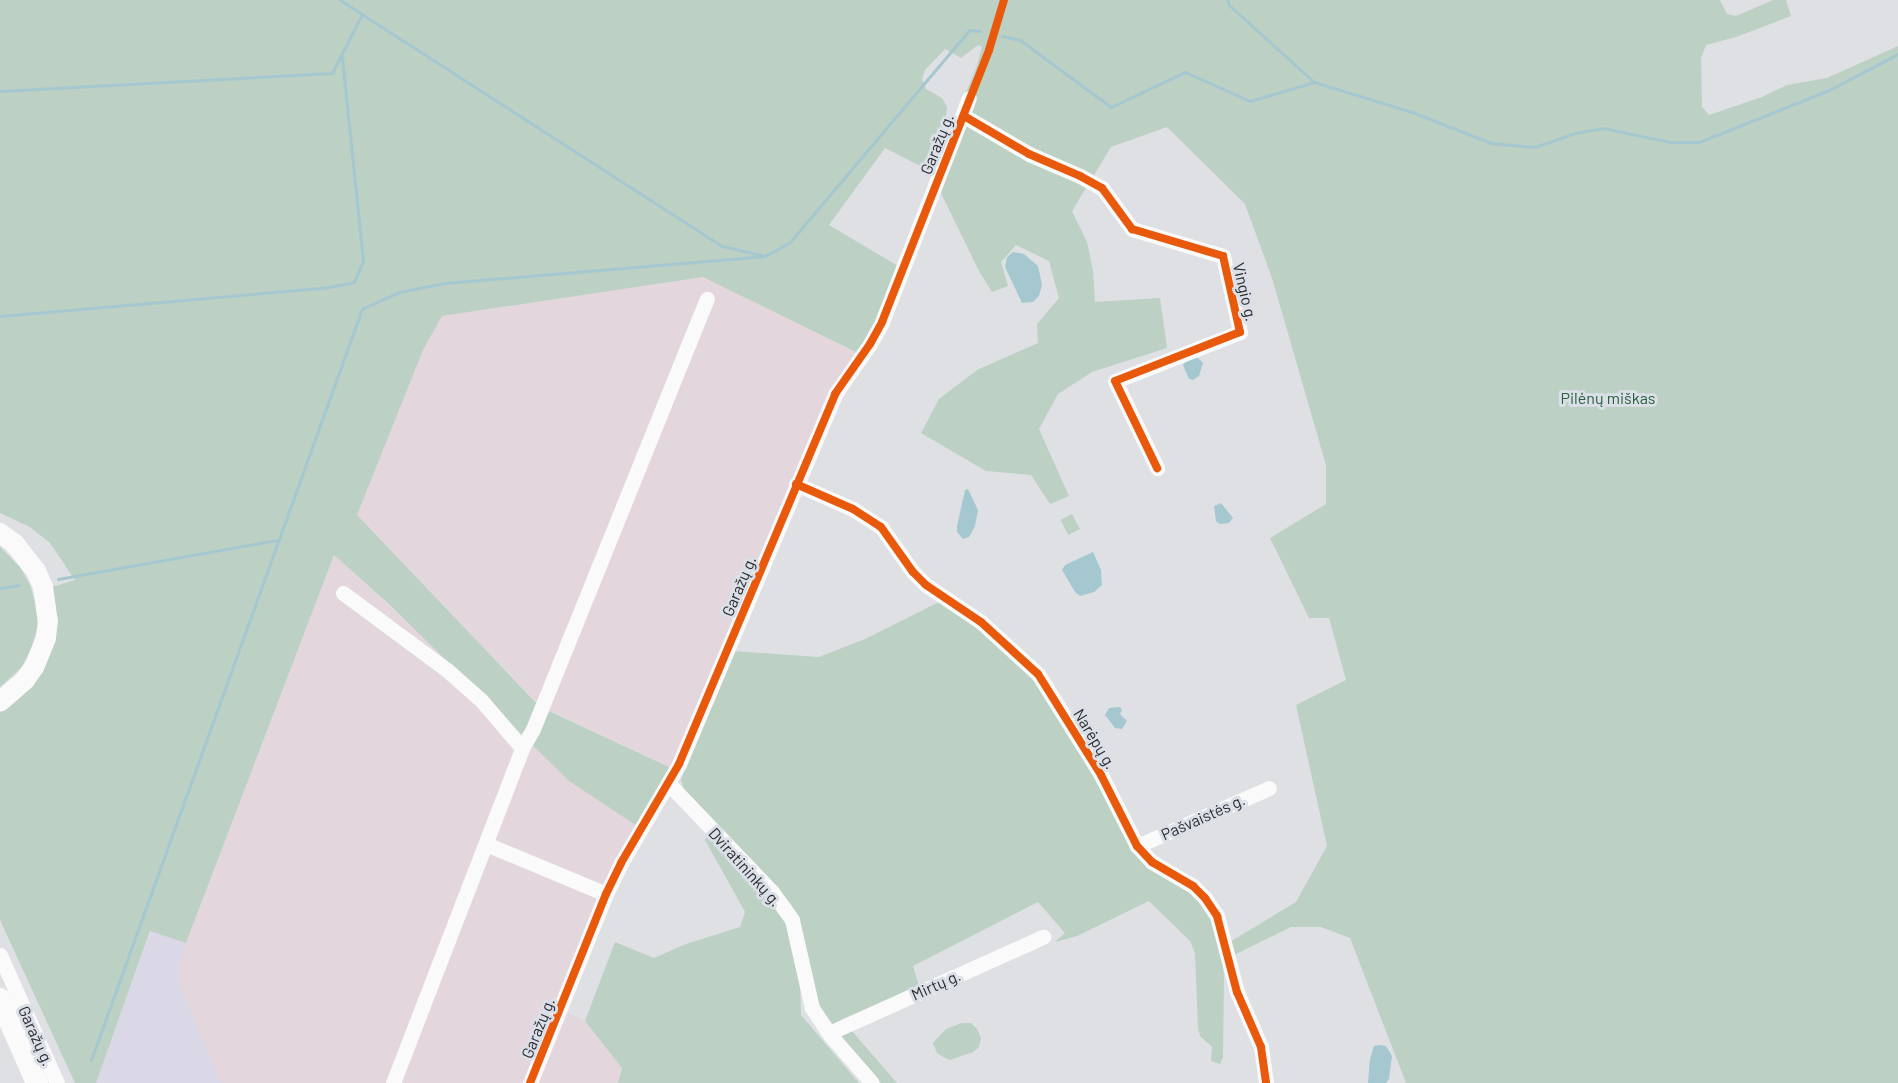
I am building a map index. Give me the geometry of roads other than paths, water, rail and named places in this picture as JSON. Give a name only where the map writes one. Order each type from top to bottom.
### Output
[{"type":"highway","points":[[0,999],[38,1083]]},
{"type":"highway","points":[[0,1036],[21,1083]]},
{"type":"main road","points":[[0,533],[14,543],[36,571],[43,586],[48,621],[46,638],[34,667],[25,680],[0,702]]},
{"type":"street","name":"Garažų g.","points":[[530,1083],[606,894],[679,764],[835,394],[870,344],[882,322],[964,116],[969,98]]},
{"type":"street","name":"Vingio g.","points":[[964,116],[1029,154],[1102,188],[1132,229],[1223,256],[1240,332],[1114,381],[1157,468]]},
{"type":"street","points":[[393,1083],[522,748],[533,729],[707,299]]},
{"type":"street","name":"Narėpų g.","points":[[796,484],[853,509],[881,527],[913,572],[926,585],[981,622],[1038,674],[1101,775],[1137,846],[1152,862],[1193,886],[1205,898],[1216,915],[1237,992],[1261,1047],[1266,1083]]},
{"type":"street","points":[[343,593],[447,670],[481,700],[522,748]]},
{"type":"street","name":"Dviratininkų g.","points":[[668,783],[772,892],[792,920],[812,1008],[829,1033],[872,1083]]},
{"type":"street","name":"Pašvaistės g.","points":[[1137,846],[1269,788]]},
{"type":"street","points":[[486,844],[606,894]]},
{"type":"street","name":"Mirtų g.","points":[[829,1033],[1042,937]]},
{"type":"street","name":"Garažų g.","points":[[0,955],[57,1083]]},
{"type":"water","points":[[1013,252],[1024,254],[1038,266],[1042,285],[1039,296],[1033,302],[1022,303],[1005,267],[1007,257]]},
{"type":"water","points":[[1197,357],[1203,363],[1199,376],[1193,380],[1189,379],[1183,365],[1187,360]]},
{"type":"water","points":[[968,489],[978,510],[975,526],[969,537],[963,539],[957,532],[957,526],[965,490]]},
{"type":"water","points":[[1221,503],[1233,518],[1229,523],[1220,524],[1216,521],[1214,506]]},
{"type":"water","points":[[1093,552],[1101,570],[1102,585],[1094,592],[1080,596],[1075,592],[1062,570],[1065,565]]},
{"type":"water","points":[[1120,707],[1122,710],[1120,714],[1127,721],[1122,729],[1115,728],[1105,715],[1109,708]]},
{"type":"water","points":[[1374,1046],[1386,1046],[1392,1056],[1389,1079],[1386,1083],[1368,1083],[1370,1059]]},
{"type":"waterway","points":[[340,0],[722,246],[765,256],[790,242],[969,30],[980,31]]},
{"type":"waterway","points":[[1227,0],[1229,5],[1314,82],[1412,112],[1491,143],[1535,147],[1575,133],[1603,128],[1670,142],[1699,142],[1829,90],[1898,54]]},
{"type":"waterway","points":[[0,91],[332,73],[362,14]]},
{"type":"waterway","points":[[1002,36],[1020,40],[1111,107],[1185,72],[1250,101],[1314,82]]},
{"type":"waterway","points":[[0,316],[329,287],[354,282],[363,261],[342,57]]},
{"type":"waterway","points":[[91,1060],[362,309],[399,292],[445,283],[765,256]]},
{"type":"waterway","points":[[58,579],[278,540]]},
{"type":"waterway","points":[[0,588],[19,585]]},
{"type":"park label","name":"Pilėnų miškas","points":[[1608,398]]}]
